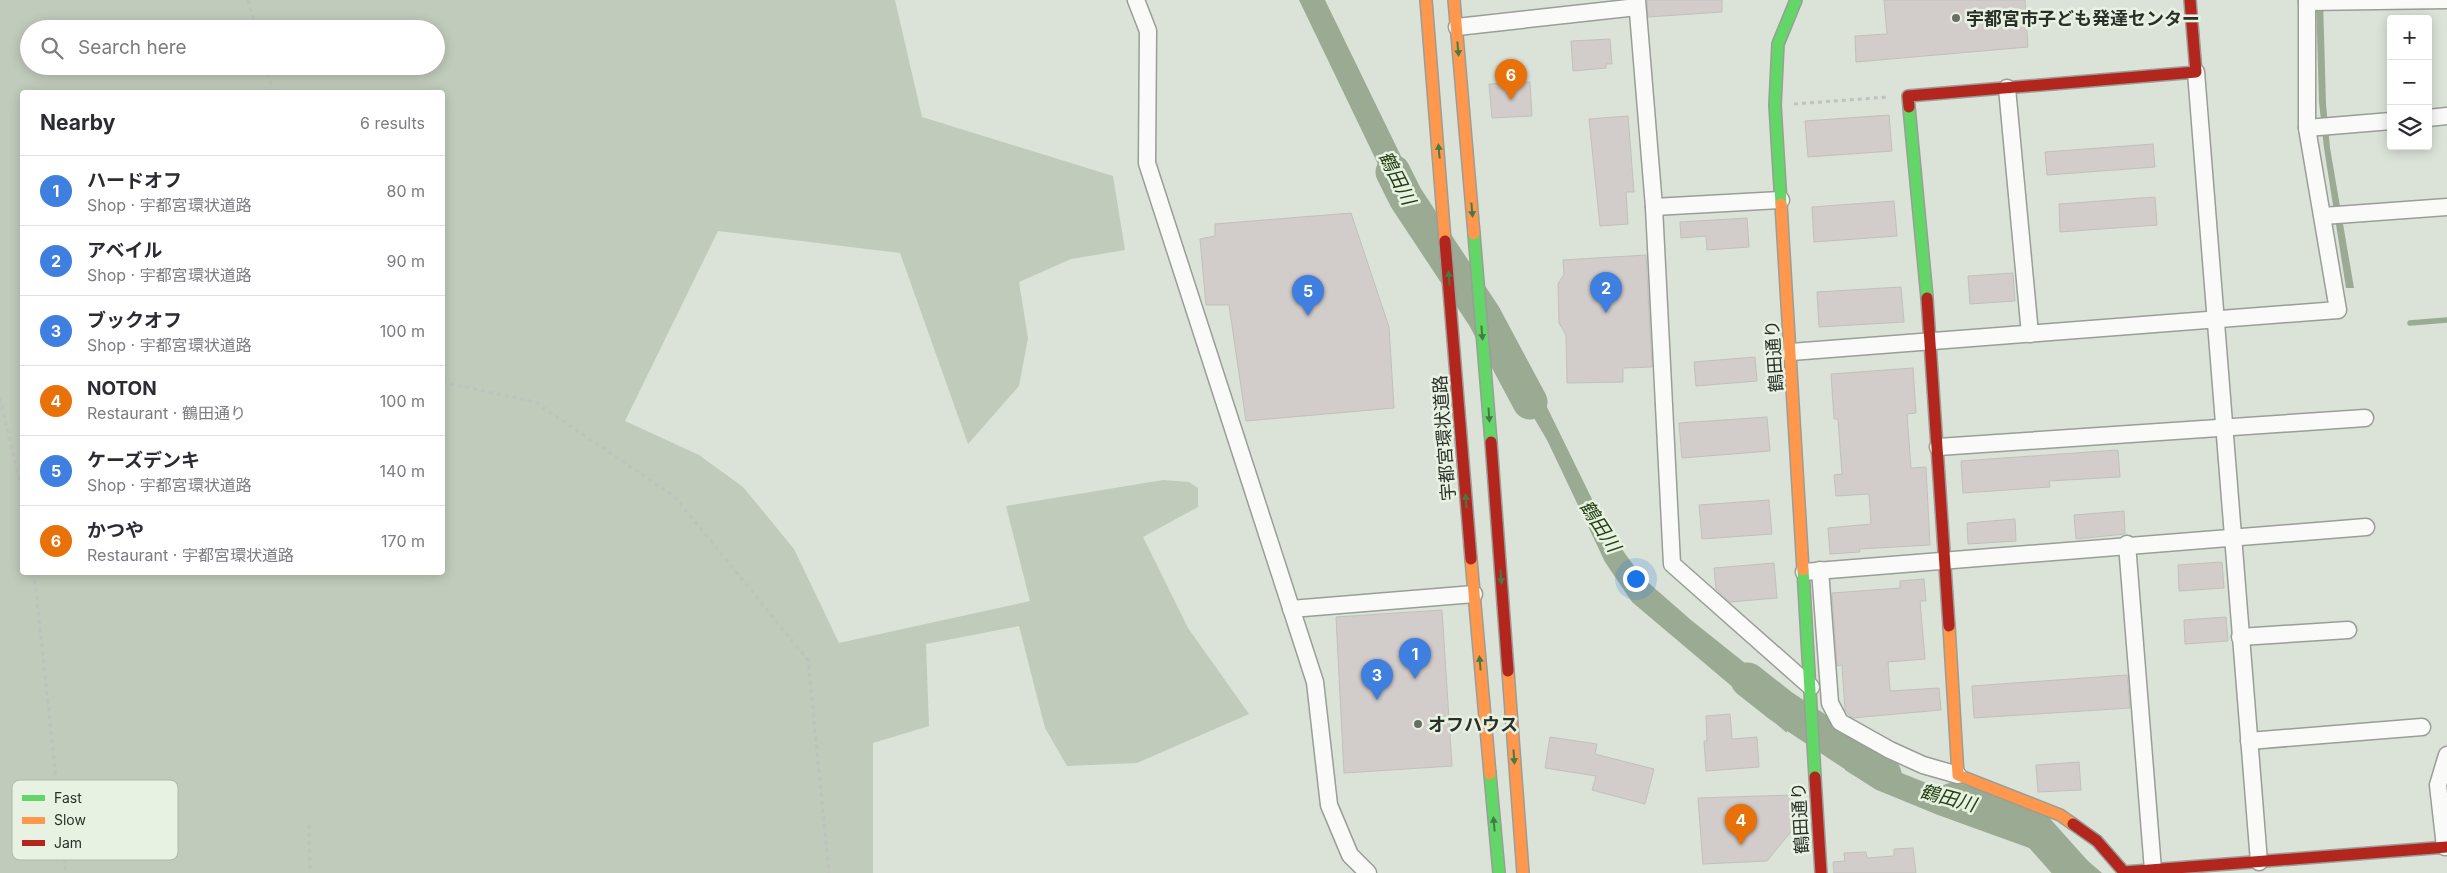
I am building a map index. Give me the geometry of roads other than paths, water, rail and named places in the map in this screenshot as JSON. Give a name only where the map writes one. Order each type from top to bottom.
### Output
[{"type":"street","points":[[1136,0],[1148,31],[1147,163],[1315,682],[1330,805],[1350,854],[1368,873]]},
{"type":"street","name":"宇都宮環状道路","points":[[1426,0],[1444,200],[1474,594],[1499,873]]},
{"type":"street","points":[[1454,0],[1485,367],[1523,873]]},
{"type":"street","name":"鶴田通り","points":[[1796,0],[1778,44],[1775,105],[1791,352],[1812,571],[1811,687],[1821,873]]},
{"type":"street","points":[[2190,0],[2214,319],[2259,862]]},
{"type":"street","points":[[1791,352],[2338,310],[2308,128],[2307,1],[2447,0]]},
{"type":"street","points":[[1456,27],[1637,4],[1654,207],[1672,564],[1811,687]]},
{"type":"street","points":[[1958,775],[1931,341],[1908,96],[2196,72]]},
{"type":"street","points":[[2007,88],[2030,334]]},
{"type":"street","points":[[2432,118],[2447,116]]},
{"type":"street","points":[[2308,128],[2387,121]]},
{"type":"street","points":[[1654,207],[1781,200]]},
{"type":"street","points":[[2323,216],[2447,207]]},
{"type":"street","points":[[1938,447],[2223,426],[2365,418]]},
{"type":"street","points":[[2366,527],[2128,544],[1812,571],[1830,702],[1840,722],[1890,750],[1922,765],[1958,775],[2060,815],[2096,841],[2124,872],[2446,847],[2438,785],[2447,755]]},
{"type":"street","points":[[2128,544],[2153,870]]},
{"type":"street","points":[[1291,609],[1474,594]]},
{"type":"street","points":[[2240,636],[2348,630]]},
{"type":"street","points":[[2248,741],[2422,727]]},
{"type":"water","points":[[1299,0],[1325,0],[1415,185],[1416,228],[1387,183]]},
{"type":"water","points":[[2316,0],[2323,0],[2326,104],[2330,148],[2354,288],[2346,288],[2324,148],[2319,102]]},
{"type":"water","points":[[1504,319],[1604,523],[1643,578],[1691,620],[1785,695],[1787,733],[1632,602],[1605,562],[1547,440],[1508,374]]},
{"type":"water","points":[[1845,744],[1874,762],[2059,836],[2102,873],[2076,873],[2059,862],[2032,849],[1938,815],[1877,790],[1845,770]]},
{"type":"waterway","name":"鶴田川","points":[[1393,172],[1406,198],[1484,316],[1530,402]]},
{"type":"waterway","points":[[2410,323],[2447,320]]},
{"type":"waterway","name":"鶴田川","points":[[1748,680],[1781,706],[1884,774]]},
{"type":"waterway","name":"鶴田川","points":[[1953,800],[2011,813],[2034,827],[2075,873]]},
{"type":"place","name":"宇都宮市子ども発達センター","points":[[1956,18]]},
{"type":"place","name":"かつや","points":[[1511,100]]},
{"type":"place","name":"アベイル","points":[[1606,313]]},
{"type":"place","name":"ケーズデンキ","points":[[1308,316]]},
{"type":"place","name":"ハードオフ","points":[[1415,679]]},
{"type":"place","name":"ブックオフ","points":[[1377,700]]},
{"type":"place","name":"オフハウス","points":[[1418,724]]},
{"type":"place","name":"NOTON","points":[[1741,845]]}]
